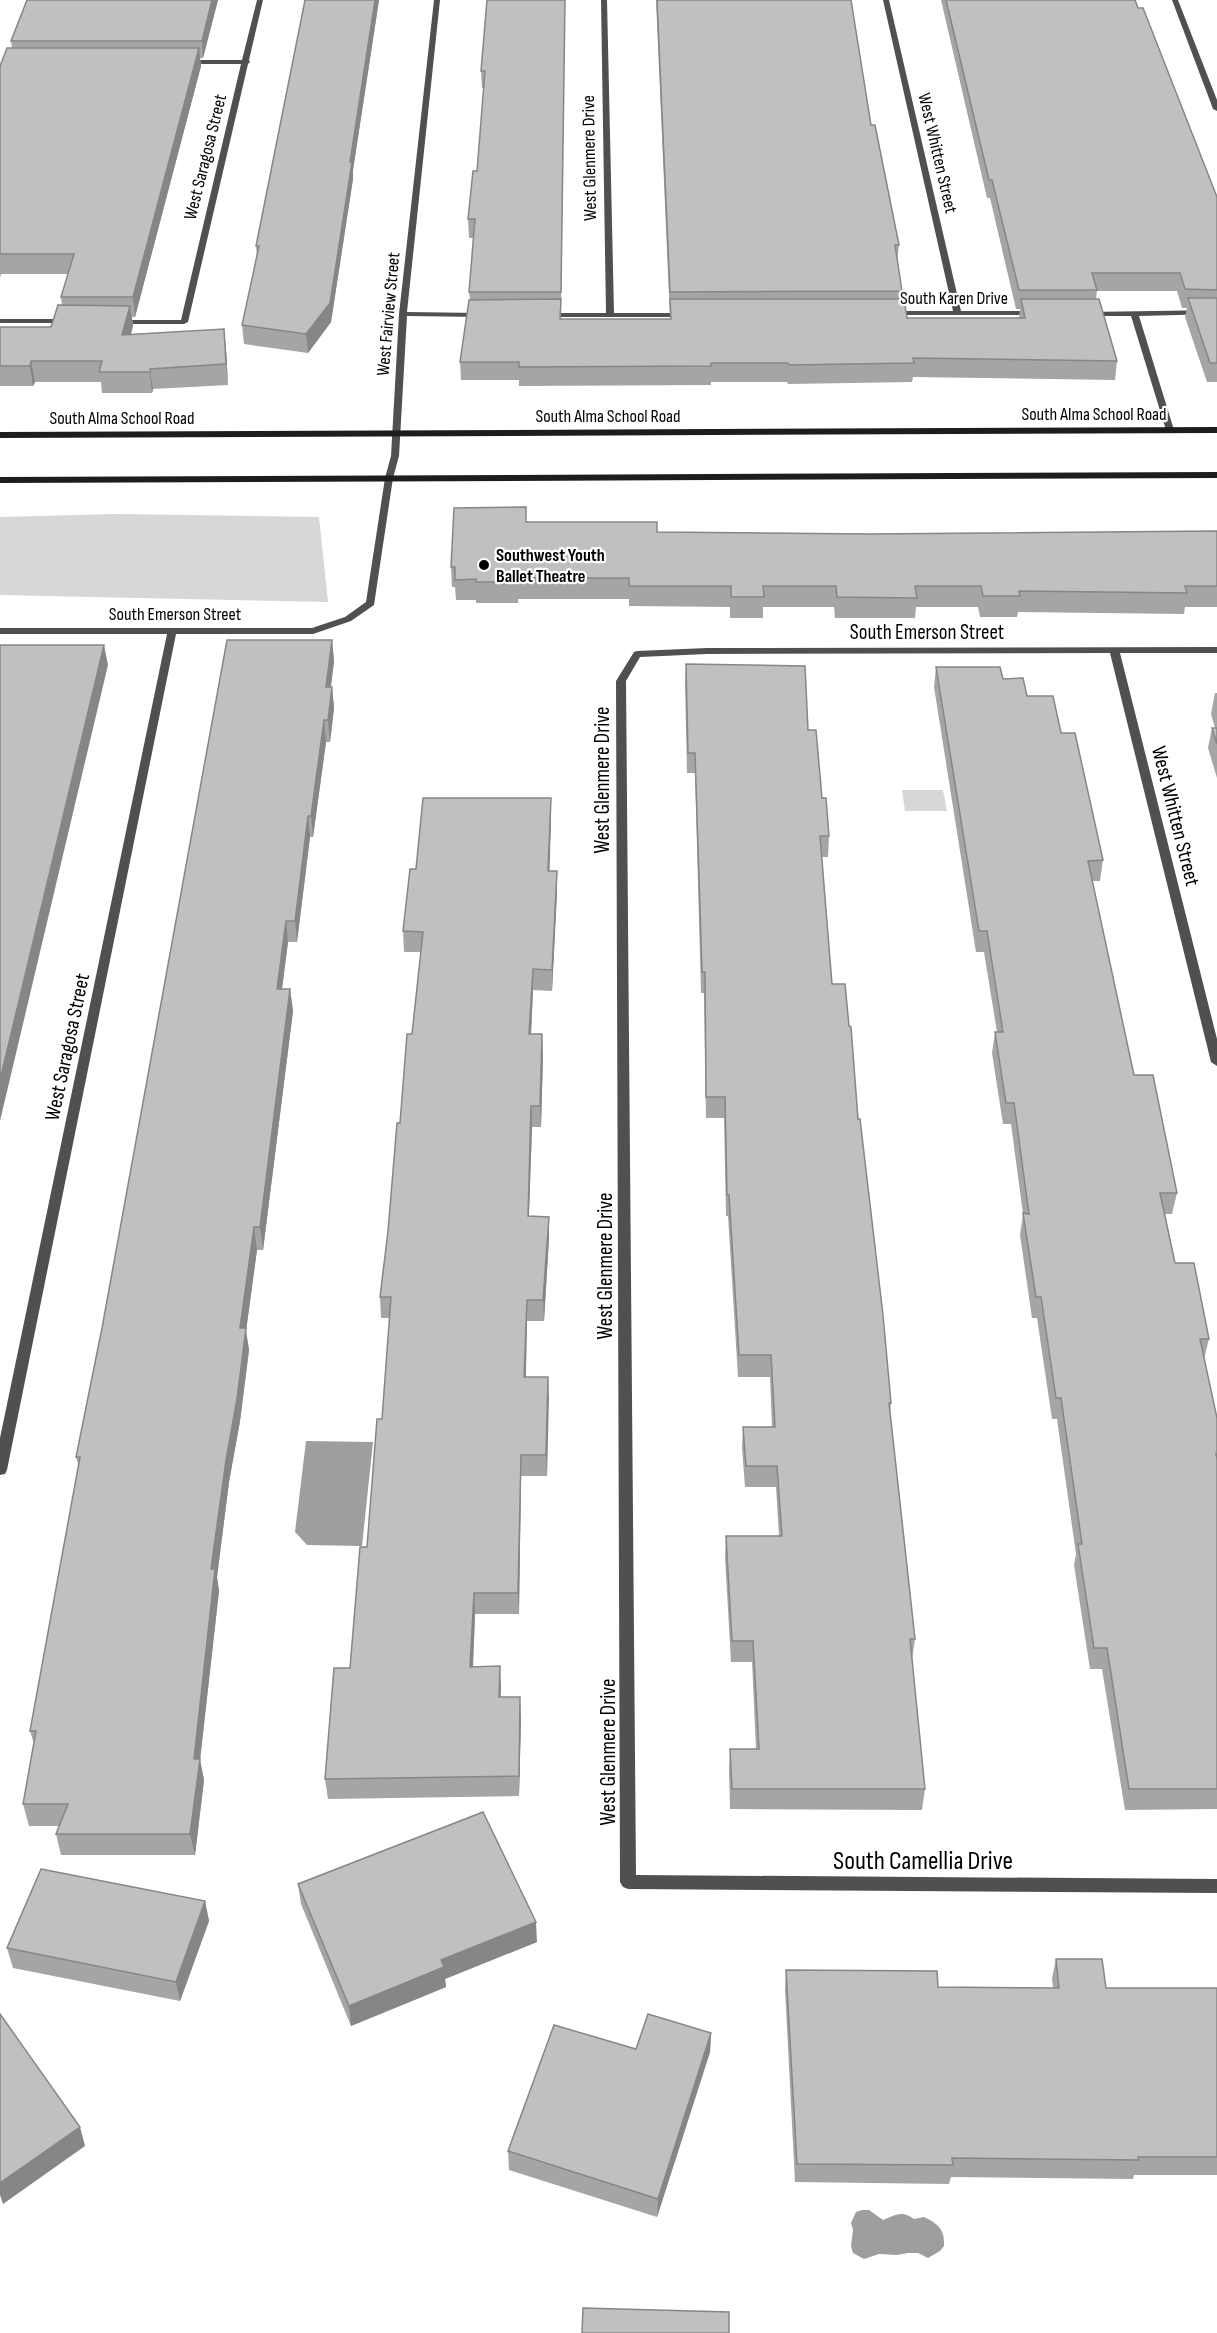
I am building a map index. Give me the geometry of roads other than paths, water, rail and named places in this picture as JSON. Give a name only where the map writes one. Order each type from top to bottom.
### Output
[{"type":"main road","name":"South Alma School Road","points":[[0,435],[1217,430]]},
{"type":"main road","points":[[0,480],[1217,475]]},
{"type":"street","name":"West Saragosa Street","points":[[103,321],[184,322],[260,0]]},
{"type":"street","name":"West Fairview Street","points":[[348,619],[371,603],[389,478],[395,456],[403,314],[437,0]]},
{"type":"street","name":"West Glenmere Drive","points":[[604,0],[610,315]]},
{"type":"street","name":"West Whitten Street","points":[[886,0],[957,312]]},
{"type":"street","points":[[1175,0],[1217,109]]},
{"type":"street","points":[[176,62],[247,62]]},
{"type":"street","points":[[1075,314],[1217,312]]},
{"type":"street","name":"South Karen Drive","points":[[885,313],[1051,313]]},
{"type":"street","points":[[403,314],[494,315]]},
{"type":"street","points":[[1134,314],[1170,430]]},
{"type":"street","points":[[540,315],[694,315]]},
{"type":"street","points":[[0,321],[80,321]]},
{"type":"street","name":"South Emerson Street","points":[[0,631],[313,631],[348,619]]},
{"type":"street","name":"West Saragosa Street","points":[[0,1470],[172,631]]},
{"type":"street","name":"West Whitten Street","points":[[1114,650],[1217,1062]]},
{"type":"street","name":"South Emerson Street","points":[[637,654],[707,651],[1217,650]]},
{"type":"street","name":"West Glenmere Drive","points":[[628,1882],[621,681],[637,654]]},
{"type":"street","name":"South Camellia Drive","points":[[628,1882],[1217,1886]]},
{"type":"place","name":"Southwest Youth Ballet Theatre","points":[[484,565]]}]
